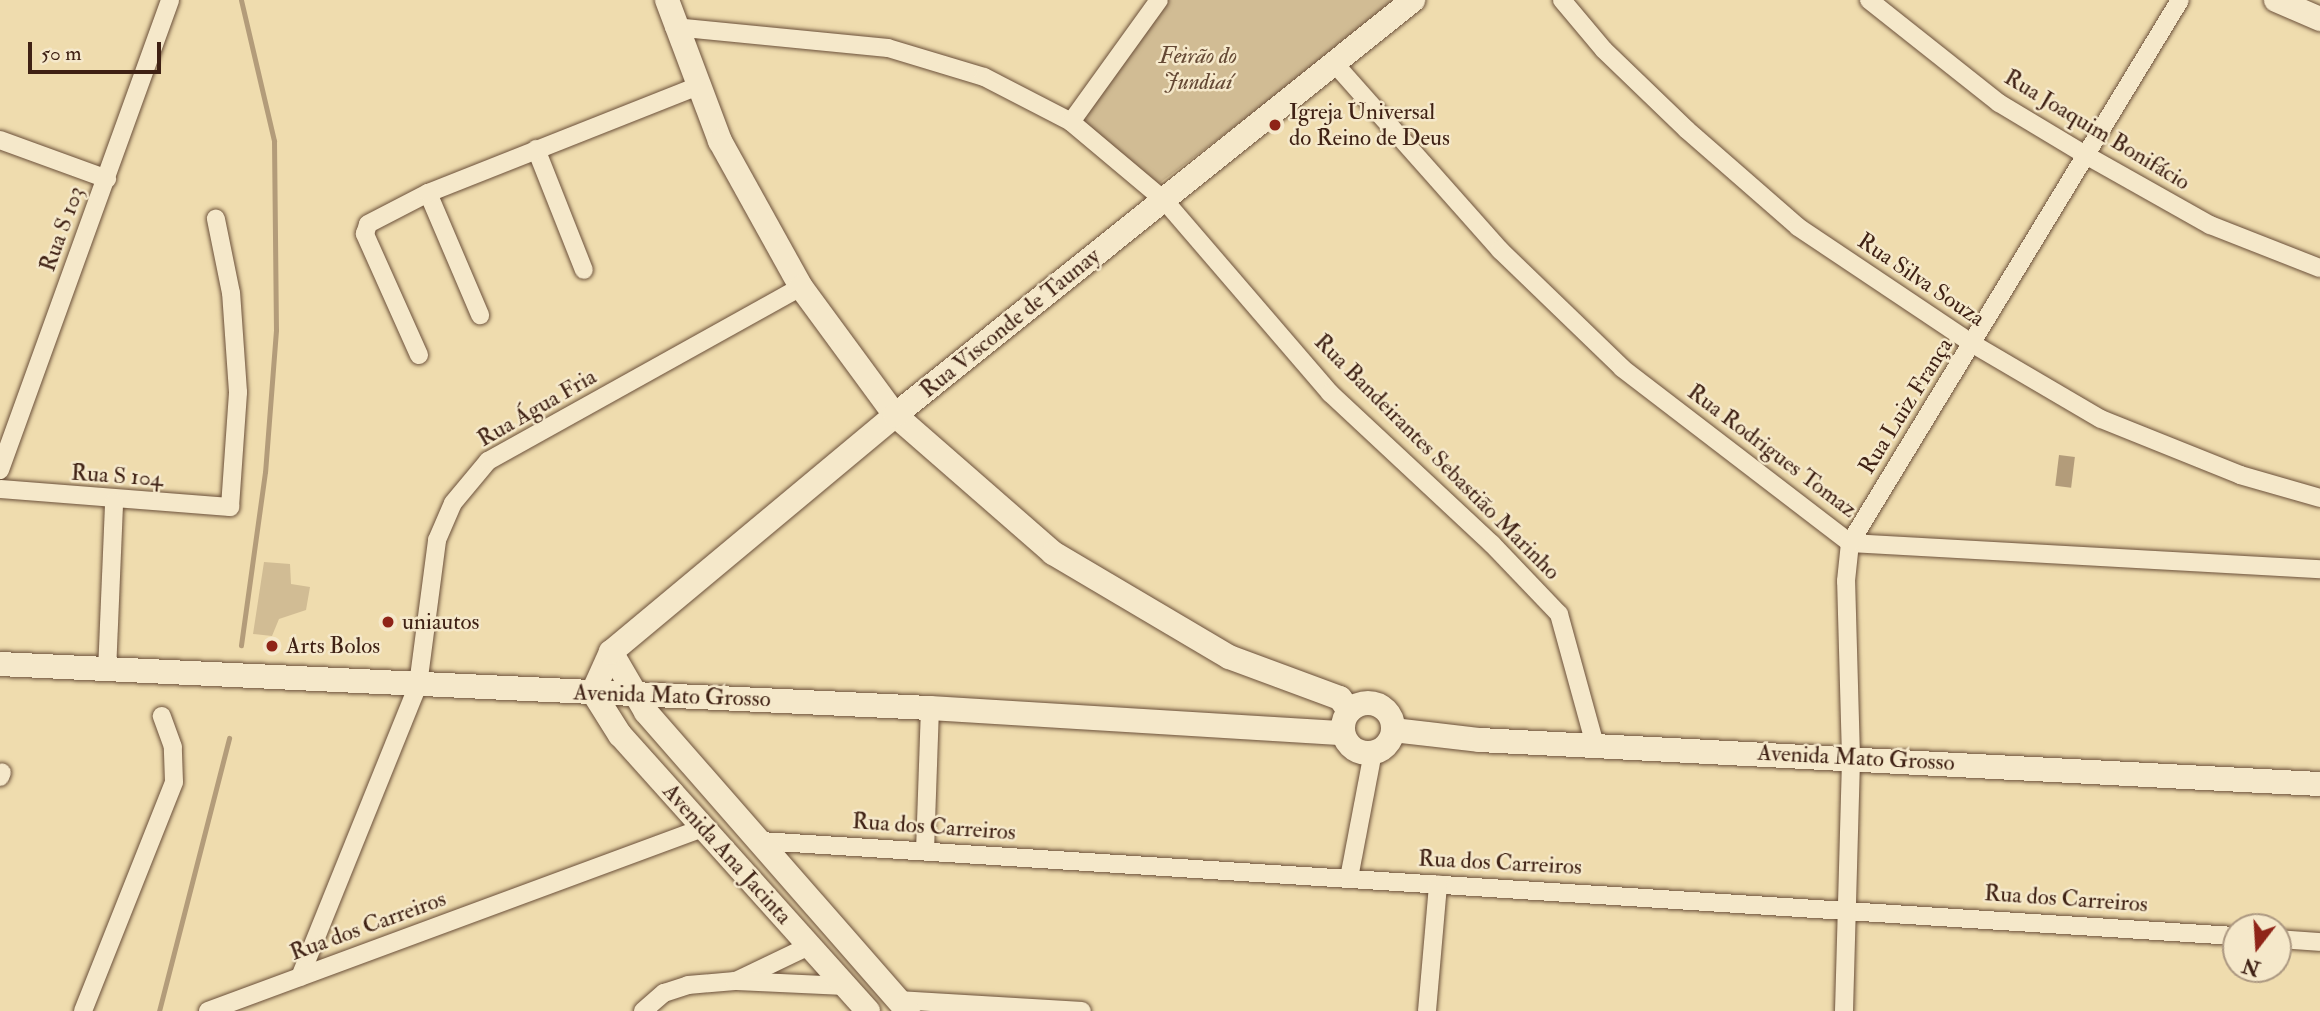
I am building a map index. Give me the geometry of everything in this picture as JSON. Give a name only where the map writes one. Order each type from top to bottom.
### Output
[{"type":"main road","points":[[667,0],[696,86],[720,141],[801,288],[895,415],[1053,553],[1229,657],[1340,698],[1346,722],[1358,750],[1373,752],[1387,744],[1393,730],[1389,715],[1378,705],[1362,703],[1346,722]]},
{"type":"main road","name":"Rua Visconde de Taunay","points":[[593,692],[611,652],[895,415],[1413,0]]},
{"type":"main road","points":[[2276,0],[2320,19]]},
{"type":"main road","points":[[611,652],[636,693]]},
{"type":"main road","name":"Avenida Mato Grosso","points":[[0,664],[107,672],[636,693],[930,708],[1346,722]]},
{"type":"main road","name":"Avenida Ana Jacinta","points":[[593,692],[620,735],[868,1011]]},
{"type":"main road","name":"Avenida Ana Jacinta","points":[[636,693],[646,712],[903,1005]]},
{"type":"main road","name":"Avenida Mato Grosso","points":[[1393,730],[1595,745],[2320,784]]},
{"type":"main road","points":[[677,799],[704,776]]},
{"type":"street","points":[[1071,122],[1159,0]]},
{"type":"street","name":"Rua Silva Souza","points":[[1562,0],[1604,50],[1687,130],[1798,227],[1973,344],[2101,419],[2240,475],[2320,498]]},
{"type":"street","name":"Rua Joaquim Bonifácio","points":[[1869,0],[1999,103],[2084,155],[2210,225],[2320,268]]},
{"type":"street","name":"Rua Luiz França","points":[[1844,1011],[1851,757],[1846,581],[1850,542],[2180,0]]},
{"type":"street","name":"Rua S 103","points":[[0,470],[170,2]]},
{"type":"street","name":"Rua Bandeirantes Sebastião Marinho","points":[[674,27],[888,48],[984,77],[1071,122],[1164,200],[1330,393],[1492,544],[1559,614],[1595,745]]},
{"type":"street","name":"Rua Rodrigues Tomaz","points":[[1335,64],[1500,250],[1622,368],[1850,542],[2320,569]]},
{"type":"street","points":[[419,355],[365,234],[368,224],[428,193],[696,86]]},
{"type":"street","points":[[0,140],[107,179]]},
{"type":"street","points":[[536,149],[584,270]]},
{"type":"street","points":[[428,193],[480,315]]},
{"type":"street","name":"Rua S 104","points":[[0,489],[114,502],[230,508],[239,392],[231,293],[216,219]]},
{"type":"street","name":"Rua Água Fria","points":[[300,977],[418,685],[437,540],[453,503],[488,461],[801,288]]},
{"type":"street","points":[[107,672],[114,502]]},
{"type":"street","points":[[925,851],[930,708]]},
{"type":"street","points":[[83,1011],[174,782],[173,747],[162,716]]},
{"type":"street","points":[[1349,878],[1373,752]]},
{"type":"street","name":"Rua dos Carreiros","points":[[208,1011],[703,828]]},
{"type":"street","name":"Rua dos Carreiros","points":[[761,841],[1845,908],[2222,935]]},
{"type":"street","points":[[1427,1011],[1438,884]]},
{"type":"street","points":[[2292,940],[2320,942]]},
{"type":"street","points":[[735,981],[810,945]]},
{"type":"street","points":[[643,1011],[664,993],[688,985],[735,981],[847,986]]},
{"type":"street","points":[[903,1005],[1082,1011]]},
{"type":"green space","name":"Feirão do Jundiaí","points":[[1164,0],[1403,0],[1157,185],[1074,122]]},
{"type":"green space","points":[[264,562],[290,564],[291,584],[310,587],[306,610],[279,619],[272,636],[253,634]]},
{"type":"shaded area","points":[[2059,455],[2075,457],[2071,488],[2055,486]]},
{"type":"waterway","points":[[241,0],[274,141],[276,330],[265,472],[241,645]]},
{"type":"waterway","points":[[159,1011],[229,738]]},
{"type":"place","name":"Igreja Universal do Reino de Deus","points":[[1275,125]]},
{"type":"place","name":"uniautos","points":[[388,622]]},
{"type":"place","name":"Arts Bolos","points":[[272,646]]}]
